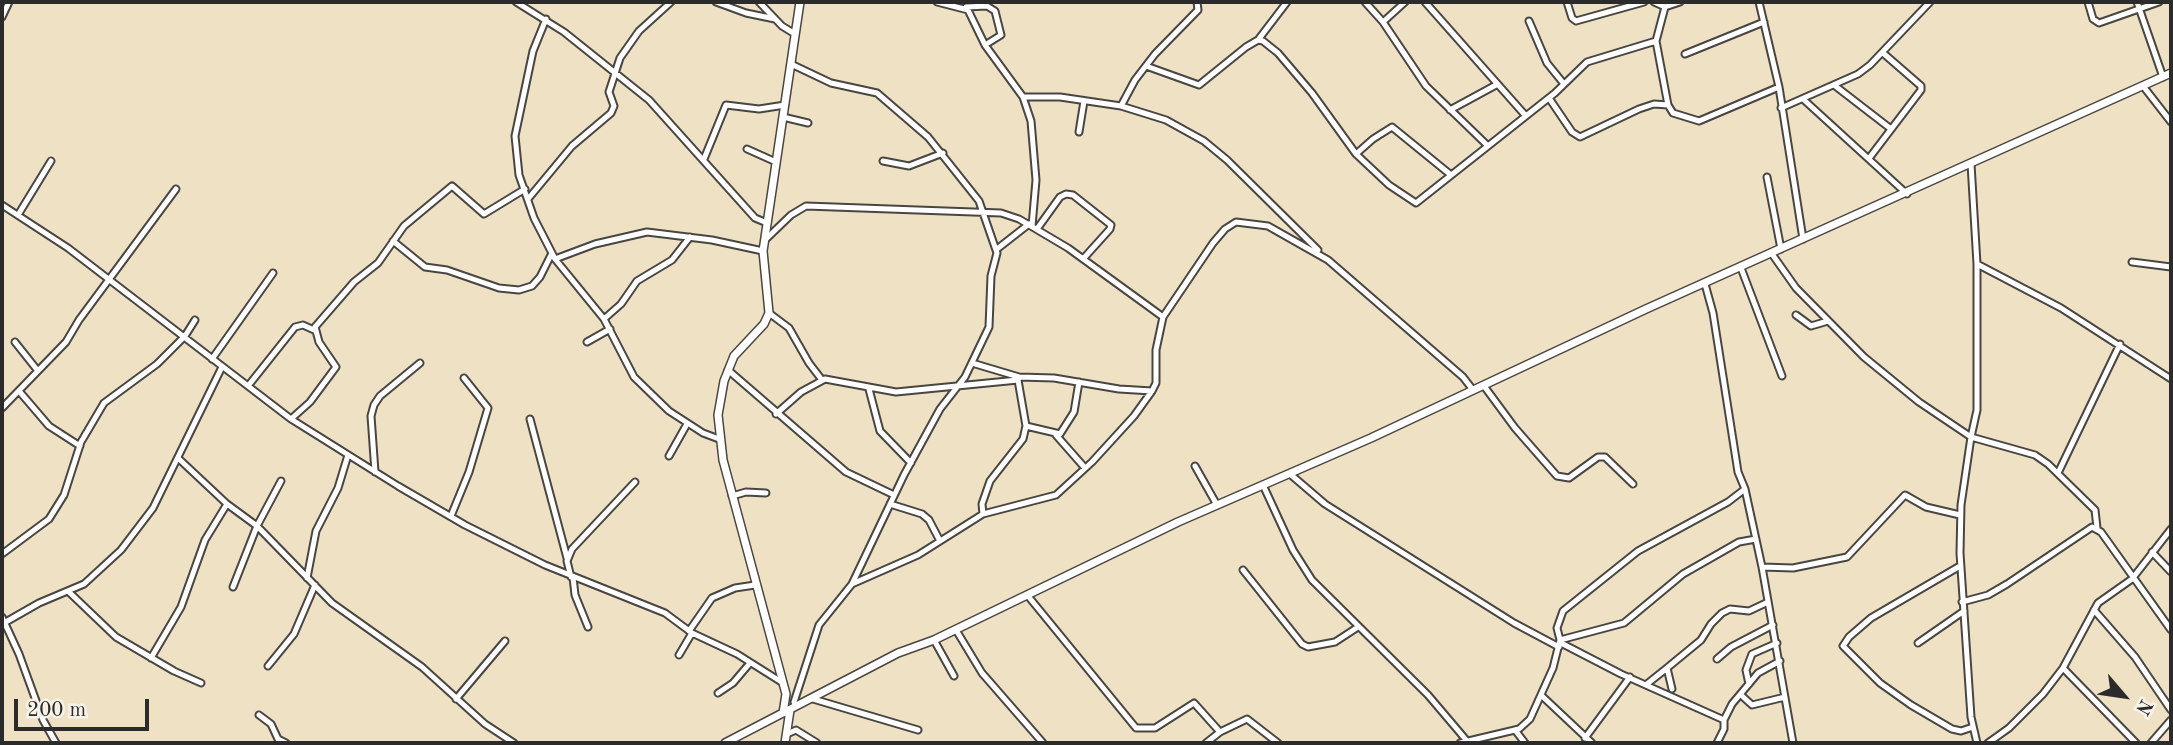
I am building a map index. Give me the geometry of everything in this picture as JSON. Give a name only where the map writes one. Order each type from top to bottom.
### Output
[{"type":"main road","points":[[785,743],[788,709],[786,694],[732,496],[719,439],[718,415],[727,370],[739,349],[764,324],[769,313],[762,267],[800,2]]},
{"type":"main road","points":[[725,743],[898,653],[956,630],[1217,505],[2167,75]]},
{"type":"main road","points":[[786,694],[787,734]]},
{"type":"street","points":[[2,18],[9,2]]},
{"type":"street","points":[[516,2],[546,19],[649,100],[705,159],[755,218],[767,223]]},
{"type":"street","points":[[528,200],[572,146],[611,113],[614,106],[609,92],[628,43],[671,2]]},
{"type":"street","points":[[716,2],[746,13],[775,19]]},
{"type":"street","points":[[759,2],[795,34]]},
{"type":"street","points":[[939,2],[965,7],[988,6],[995,11],[1001,35],[985,45]]},
{"type":"street","points":[[1121,106],[1146,66],[1198,10],[1196,2]]},
{"type":"street","points":[[1146,66],[1199,85],[1258,40],[1287,2]]},
{"type":"street","points":[[1365,2],[1383,22],[1412,67],[1450,110],[1487,145]]},
{"type":"street","points":[[1383,22],[1405,2]]},
{"type":"street","points":[[1425,2],[1525,115]]},
{"type":"street","points":[[1567,2],[1572,18],[1576,21],[1644,2]]},
{"type":"street","points":[[1654,2],[1665,7],[1680,2]]},
{"type":"street","points":[[1759,2],[1779,87],[1804,240]]},
{"type":"street","points":[[1782,108],[1858,74],[1883,53],[1930,2]]},
{"type":"street","points":[[2088,2],[2093,19],[2099,23],[2159,2]]},
{"type":"street","points":[[2137,2],[2167,75]]},
{"type":"street","points":[[965,7],[985,45],[1023,97],[1031,121],[1036,180],[1033,226]]},
{"type":"street","points":[[1665,7],[1656,41],[1668,106],[1673,113],[1699,121],[1779,87]]},
{"type":"street","points":[[546,19],[533,51],[515,136],[515,153],[528,200],[553,256],[604,319],[634,377],[655,400],[687,424],[719,439]]},
{"type":"street","points":[[1529,21],[1547,63],[1564,84]]},
{"type":"street","points":[[1685,54],[1764,22]]},
{"type":"street","points":[[1258,40],[1278,52],[1356,154],[1412,203],[1421,200],[1549,98],[1593,59],[1656,41]]},
{"type":"street","points":[[1870,157],[1921,86],[1883,53]]},
{"type":"street","points":[[788,709],[819,625],[852,584],[894,495],[940,409],[960,384],[972,363],[992,320],[990,276],[997,249],[984,210],[943,153],[877,93],[831,83],[791,64]]},
{"type":"street","points":[[1450,110],[1496,85]]},
{"type":"street","points":[[1834,85],[1891,129]]},
{"type":"street","points":[[2143,86],[2171,122]]},
{"type":"street","points":[[1023,97],[1060,97],[1121,106],[1166,120],[1205,141],[1328,260],[1463,377],[1474,390]]},
{"type":"street","points":[[1549,98],[1572,132],[1580,138],[1639,109],[1654,104],[1668,106]]},
{"type":"street","points":[[1803,99],[1830,127],[1870,157],[1907,194]]},
{"type":"street","points":[[1079,132],[1084,101]]},
{"type":"street","points":[[705,159],[726,105],[771,108],[784,111],[808,123]]},
{"type":"street","points":[[1356,154],[1392,127],[1451,175]]},
{"type":"street","points":[[747,149],[776,162]]},
{"type":"street","points":[[883,161],[909,166],[943,153]]},
{"type":"street","points":[[18,215],[51,161]]},
{"type":"street","points":[[1971,164],[1977,264],[1977,410],[1961,515],[1960,566],[1973,727],[1977,743]]},
{"type":"street","points":[[1767,177],[1782,250]]},
{"type":"street","points":[[314,330],[354,282],[378,263],[404,226],[452,186],[484,214],[525,189]]},
{"type":"street","points":[[2,408],[66,342],[79,320],[176,189]]},
{"type":"street","points":[[997,249],[1033,226],[1066,194],[1073,195],[1111,225],[1083,259]]},
{"type":"street","points":[[2,205],[185,336],[291,419],[375,472],[451,516],[572,577],[665,613],[690,632],[730,650],[783,683]]},
{"type":"street","points":[[765,240],[791,215],[807,206],[984,210],[1001,213],[1033,226],[1163,317]]},
{"type":"street","points":[[852,584],[940,541],[984,514],[1056,495],[1085,468],[1134,416],[1152,391],[1156,383],[1156,350],[1163,317],[1225,229],[1236,222],[1268,226],[1328,260]]},
{"type":"street","points":[[393,241],[425,267],[447,270],[499,288],[519,290],[532,286],[553,256],[636,233],[690,237],[764,251]]},
{"type":"street","points":[[604,319],[621,304],[637,281],[672,260],[690,237]]},
{"type":"street","points":[[1772,254],[1796,288],[1888,378],[1971,437],[2035,455],[2058,473],[2095,510],[2096,528],[2171,630]]},
{"type":"street","points":[[2132,262],[2171,267]]},
{"type":"street","points":[[1977,264],[2061,308],[2171,379]]},
{"type":"street","points":[[1741,268],[1783,376]]},
{"type":"street","points":[[212,359],[273,273]]},
{"type":"street","points":[[1705,284],[1713,313],[1738,472],[1745,489],[1777,643],[1793,743]]},
{"type":"street","points":[[769,313],[789,328],[808,363],[822,380]]},
{"type":"street","points":[[1796,314],[1811,326],[1828,321]]},
{"type":"street","points":[[2,554],[50,519],[64,495],[80,446],[104,403],[157,364],[185,336],[195,320]]},
{"type":"street","points":[[248,386],[295,327],[303,325],[314,330],[336,367],[310,402],[291,419]]},
{"type":"street","points":[[587,342],[610,329]]},
{"type":"street","points":[[15,342],[38,371]]},
{"type":"street","points":[[2058,473],[2120,344]]},
{"type":"street","points":[[375,472],[371,416],[374,405],[380,396],[420,363]]},
{"type":"street","points":[[972,363],[1018,379]]},
{"type":"street","points":[[56,743],[43,720],[3,620],[39,603],[70,593],[94,577],[121,550],[153,508],[222,367]]},
{"type":"street","points":[[727,370],[846,472],[894,495]]},
{"type":"street","points":[[451,516],[469,472],[488,408],[464,378]]},
{"type":"street","points":[[776,414],[801,391],[822,380],[834,379],[869,388],[911,391],[1018,379],[1079,382],[1152,391]]},
{"type":"street","points":[[984,514],[983,496],[990,481],[1019,446],[1026,426],[1018,379]]},
{"type":"street","points":[[1056,435],[1064,431],[1071,419],[1079,382]]},
{"type":"street","points":[[1484,386],[1522,437],[1557,476],[1569,478],[1598,457],[1605,457],[1633,484]]},
{"type":"street","points":[[869,388],[880,431],[911,463]]},
{"type":"street","points":[[19,391],[49,426],[80,446]]},
{"type":"street","points":[[530,419],[575,595],[588,627]]},
{"type":"street","points":[[669,456],[687,424]]},
{"type":"street","points":[[1026,426],[1056,435],[1085,468]]},
{"type":"street","points":[[307,578],[316,531],[334,497],[348,455]]},
{"type":"street","points":[[179,459],[227,504],[257,526],[307,578],[348,615],[432,674],[485,724],[514,743]]},
{"type":"street","points":[[1195,466],[1217,505]]},
{"type":"street","points":[[1290,474],[1325,504],[1514,623],[1724,720]]},
{"type":"street","points":[[233,587],[257,526],[281,481]]},
{"type":"street","points":[[567,558],[582,537],[635,482]]},
{"type":"street","points":[[1263,485],[1293,550],[1312,580],[1428,695],[1464,742],[1479,741],[1515,730],[1530,719],[1542,696],[1560,643],[1557,628],[1563,611],[1638,551],[1728,502],[1745,489]]},
{"type":"street","points":[[732,496],[746,492],[766,493]]},
{"type":"street","points":[[1762,567],[1793,568],[1847,557],[1905,495],[1926,507],[1961,515]]},
{"type":"street","points":[[151,658],[181,607],[205,540],[227,504]]},
{"type":"street","points":[[891,504],[922,514],[929,520],[940,541]]},
{"type":"street","points":[[1962,602],[1998,589],[2086,529],[2096,528]]},
{"type":"street","points":[[1988,743],[2009,728],[2043,694],[2063,668],[2094,610],[2132,579],[2152,552],[2168,538],[2171,530]]},
{"type":"street","points":[[1560,643],[1624,623],[1683,574],[1739,542],[1756,539]]},
{"type":"street","points":[[2152,552],[2171,572]]},
{"type":"street","points":[[1960,566],[1871,618],[1849,637],[1843,646],[1880,683],[1911,705],[1952,729],[1961,731],[1973,727]]},
{"type":"street","points":[[1243,570],[1302,645],[1308,647],[1335,642],[1358,627]]},
{"type":"street","points":[[268,666],[294,634],[315,585]]},
{"type":"street","points":[[680,655],[690,632],[712,598],[734,588],[755,586]]},
{"type":"street","points":[[70,593],[104,628],[151,658],[201,683]]},
{"type":"street","points":[[1028,596],[1136,728],[1155,728],[1194,704],[1220,732]]},
{"type":"street","points":[[1647,684],[1702,640],[1710,624],[1722,613],[1730,609],[1749,611],[1768,602]]},
{"type":"street","points":[[2094,610],[2135,657],[2171,710]]},
{"type":"street","points":[[1918,643],[1964,611]]},
{"type":"street","points":[[1717,659],[1731,647],[1773,625]]},
{"type":"street","points":[[956,630],[982,673],[1043,743]]},
{"type":"street","points":[[934,640],[954,676]]},
{"type":"street","points":[[456,698],[505,641]]},
{"type":"street","points":[[1749,684],[1746,670],[1752,654],[1761,647],[1777,643]]},
{"type":"street","points":[[1717,743],[1724,720],[1749,684],[1758,673],[1780,661]]},
{"type":"street","points":[[718,692],[733,683],[750,663]]},
{"type":"street","points":[[1667,668],[1672,689]]},
{"type":"street","points":[[2063,668],[2136,743]]},
{"type":"street","points":[[1585,738],[1630,677]]},
{"type":"street","points":[[1741,695],[1752,705],[1785,697]]},
{"type":"street","points":[[1542,696],[1592,743]]},
{"type":"street","points":[[813,699],[918,730]]},
{"type":"street","points":[[259,715],[271,724],[278,739],[286,743]]},
{"type":"street","points":[[1206,743],[1220,732],[1247,719],[1278,743]]},
{"type":"street","points":[[2151,743],[2171,720]]},
{"type":"street","points":[[787,734],[796,730],[817,743]]},
{"type":"street","points":[[1515,730],[1525,743]]}]
